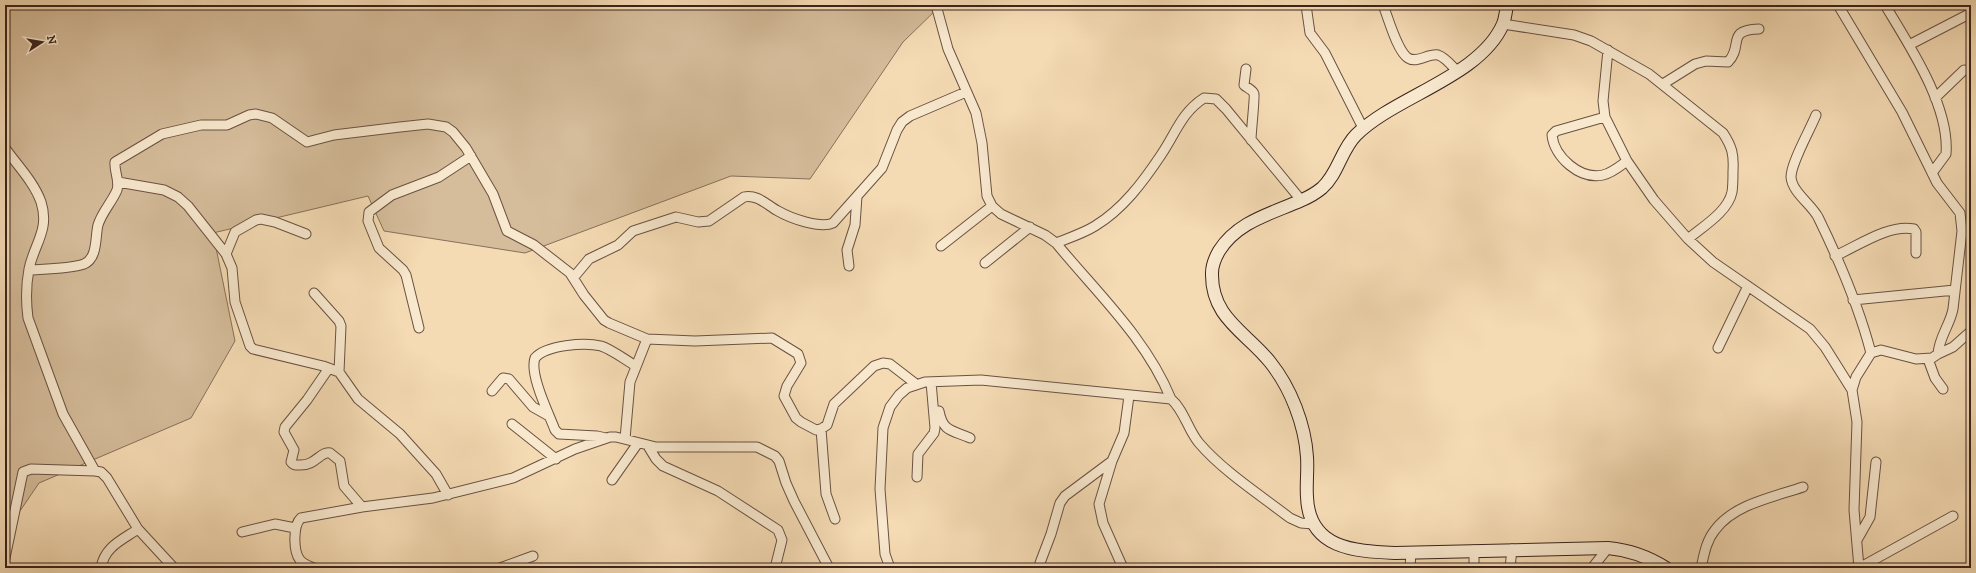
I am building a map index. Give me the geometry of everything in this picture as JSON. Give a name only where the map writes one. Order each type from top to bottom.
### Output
[{"type":"main road","points":[[1508,5],[1503,24],[1493,40],[1476,57],[1457,71],[1386,112],[1364,128],[1346,147],[1331,178],[1322,189],[1301,200],[1261,216],[1246,224],[1234,233],[1224,244],[1215,258],[1212,271],[1212,285],[1215,299],[1222,313],[1270,362],[1298,413],[1306,443],[1307,498],[1313,524],[1320,534],[1331,541],[1344,546],[1371,551],[1411,552],[1608,548],[1637,553],[1652,559],[1666,568]]},
{"type":"street","points":[[936,5],[948,49],[976,113],[980,127],[984,181],[987,196],[992,206],[1001,214],[1045,235],[1056,243],[1112,306],[1165,384],[1171,399],[1200,444],[1223,465],[1290,518],[1301,523],[1313,524]]},
{"type":"street","points":[[1306,5],[1310,33],[1313,40],[1325,53],[1364,128]]},
{"type":"street","points":[[1383,5],[1401,51],[1407,58],[1414,60],[1432,55],[1438,55],[1444,58],[1457,71]]},
{"type":"street","points":[[1838,5],[1902,112],[1942,191],[1956,206],[1962,221],[1951,317],[1941,336],[1938,354]]},
{"type":"street","points":[[1889,7],[1929,83],[1945,132],[1947,147],[1946,154],[1932,173]]},
{"type":"street","points":[[1910,45],[1971,13]]},
{"type":"street","points":[[1503,24],[1574,35],[1591,41],[1649,74],[1723,133],[1732,146],[1734,159],[1732,193],[1727,203],[1688,239]]},
{"type":"street","points":[[1662,84],[1695,64],[1706,61],[1728,62],[1733,57],[1740,34],[1744,31],[1759,29]]},
{"type":"street","points":[[1608,50],[1603,101],[1605,117],[1627,160],[1654,200],[1688,239],[1714,262],[1810,329],[1825,347],[1852,390],[1857,422],[1854,510],[1859,568],[1953,516]]},
{"type":"street","points":[[1246,69],[1244,85],[1253,91],[1254,98],[1250,124],[1251,140]]},
{"type":"street","points":[[1935,98],[1964,70]]},
{"type":"street","points":[[574,277],[589,259],[618,245],[633,231],[676,217],[698,222],[709,221],[744,197],[755,197],[783,214],[823,226],[833,224],[882,168],[897,130],[902,122],[910,116],[966,92]]},
{"type":"street","points":[[1056,243],[1094,227],[1122,206],[1135,192],[1161,154],[1184,115],[1190,108],[1204,98],[1216,99],[1301,200]]},
{"type":"street","points":[[28,270],[75,265],[84,263],[90,259],[94,252],[102,214],[117,190],[118,182],[114,168],[115,162],[154,137],[201,125],[227,125],[249,115],[256,114],[272,118],[307,142],[334,135],[438,124],[453,132],[470,156],[493,194],[507,231],[534,245],[574,277],[584,296],[604,320],[647,339],[695,341],[772,338],[798,354],[800,358],[801,362],[784,391],[785,400],[801,422],[812,429],[821,429],[827,425],[834,404],[874,366],[883,363],[890,364],[916,384]]},
{"type":"street","points":[[1816,115],[1793,168],[1791,178],[1795,188],[1816,213],[1853,300],[1871,353]]},
{"type":"street","points":[[1605,117],[1556,131],[1552,135],[1552,141],[1566,162],[1575,169],[1592,174],[1605,175],[1627,160]]},
{"type":"street","points":[[5,148],[36,192],[44,216],[44,225],[28,270],[26,308],[28,318],[63,414],[94,471]]},
{"type":"street","points":[[419,328],[406,275],[403,270],[379,248],[368,221],[369,212],[392,195],[438,177],[470,156]]},
{"type":"street","points":[[118,182],[158,187],[178,197],[188,206],[226,254],[234,273],[236,309],[250,346],[259,351],[329,368],[339,372],[358,399],[400,434],[436,474],[448,495]]},
{"type":"street","points":[[848,266],[847,250],[855,225],[857,196]]},
{"type":"street","points":[[941,246],[992,206]]},
{"type":"street","points":[[226,254],[235,232],[256,220],[261,219],[275,222],[306,234]]},
{"type":"street","points":[[985,264],[1030,228]]},
{"type":"street","points":[[1835,256],[1881,234],[1904,228],[1914,229],[1916,232],[1916,253]]},
{"type":"street","points":[[1718,348],[1748,286]]},
{"type":"street","points":[[1853,300],[1955,290]]},
{"type":"street","points":[[314,293],[339,321],[341,326],[339,372]]},
{"type":"street","points":[[1852,390],[1862,365],[1871,353],[1881,350],[1916,358],[1928,359],[1953,347],[1971,331]]},
{"type":"street","points":[[625,439],[630,382],[647,339]]},
{"type":"street","points":[[607,439],[597,436],[559,434],[555,430],[538,383],[534,362],[538,355],[560,346],[598,346],[636,366]]},
{"type":"street","points":[[1928,359],[1934,378],[1942,389]]},
{"type":"street","points":[[329,368],[307,400],[285,426],[284,432],[294,450],[291,462],[296,465],[309,465],[325,453],[330,453],[340,461],[344,486],[362,507]]},
{"type":"street","points":[[492,391],[503,378],[509,379],[533,407],[549,416]]},
{"type":"street","points":[[890,568],[885,554],[880,489],[883,428],[890,407],[899,395],[916,384],[981,380],[1171,399]]},
{"type":"street","points":[[917,477],[918,454],[934,433],[935,428],[931,382]]},
{"type":"street","points":[[1123,568],[1103,523],[1098,504],[1112,461],[1124,433],[1129,396]]},
{"type":"street","points":[[933,402],[939,410],[942,425],[970,438]]},
{"type":"street","points":[[512,424],[556,459]]},
{"type":"street","points":[[821,429],[826,494],[835,519]]},
{"type":"street","points":[[314,568],[305,564],[297,554],[295,528],[297,522],[307,516],[448,495],[513,478],[575,449],[616,437],[648,446],[757,447],[775,456],[783,468],[786,482],[794,501],[829,568]]},
{"type":"street","points":[[612,480],[638,443]]},
{"type":"street","points":[[648,446],[656,459],[663,466],[718,491],[778,530],[782,540],[775,568]]},
{"type":"street","points":[[1040,563],[1051,534],[1060,503],[1065,496],[1112,461]]},
{"type":"street","points":[[1856,540],[1870,517],[1876,462]]},
{"type":"street","points":[[5,558],[16,502],[24,472],[27,469],[94,471],[101,472],[107,478],[138,529],[174,568]]},
{"type":"street","points":[[1701,568],[1708,542],[1714,530],[1725,519],[1751,505],[1803,487]]},
{"type":"street","points":[[242,532],[275,524],[295,528]]},
{"type":"street","points":[[101,568],[102,558],[109,549],[138,529]]},
{"type":"street","points":[[1592,568],[1608,548]]},
{"type":"street","points":[[1510,568],[1512,549]]},
{"type":"street","points":[[1474,550],[1474,568]]},
{"type":"street","points":[[1410,568],[1411,552]]},
{"type":"street","points":[[500,568],[533,556]]},
{"type":"shaded area","points":[[5,5],[943,5],[940,6],[903,42],[810,179],[731,176],[525,253],[384,231],[368,196],[213,233],[235,341],[191,418],[39,483],[5,533]]}]
